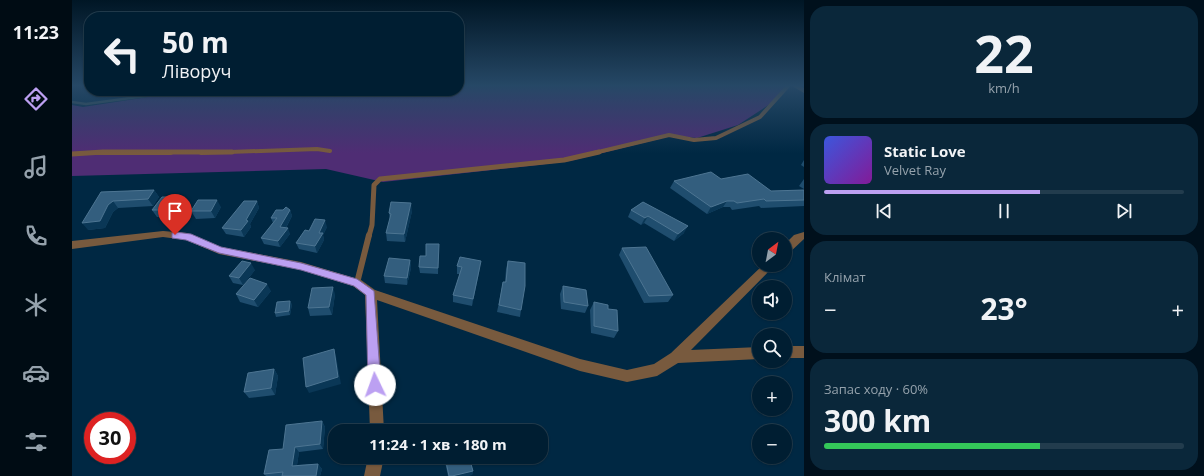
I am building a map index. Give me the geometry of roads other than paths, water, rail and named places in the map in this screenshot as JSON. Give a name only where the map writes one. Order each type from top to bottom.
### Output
[{"type":"street","points":[[72,245],[163,234],[187,237],[219,250],[301,266],[357,283],[371,294],[580,364],[627,376],[657,370],[676,357],[763,272]]},
{"type":"street","points":[[792,243],[798,237],[804,235]]},
{"type":"street","points":[[371,294],[377,424]]},
{"type":"street","points":[[792,352],[804,352]]},
{"type":"street","points":[[676,357],[752,353]]},
{"type":"street","points":[[372,476],[375,464]]},
{"type":"lane","points":[[357,283],[372,225],[374,185],[380,180],[564,160],[669,135],[694,140],[716,138],[760,117],[768,108]]},
{"type":"lane","points":[[72,154],[103,152],[193,153],[317,149],[330,151]]}]
